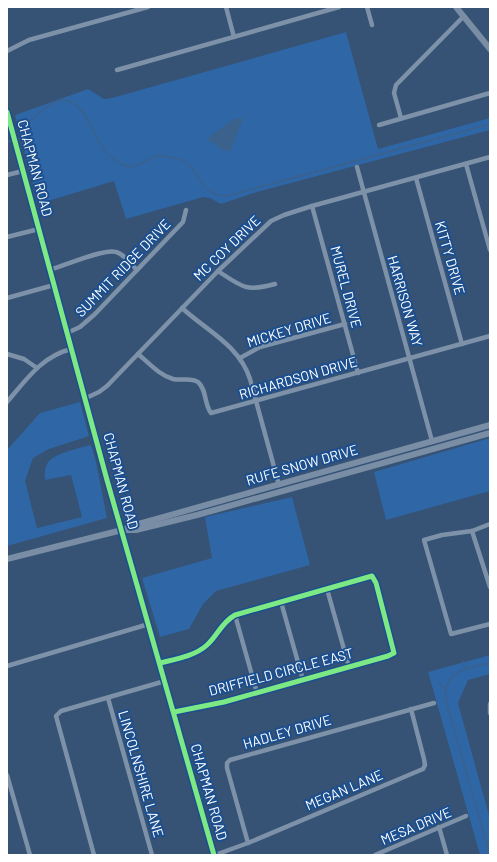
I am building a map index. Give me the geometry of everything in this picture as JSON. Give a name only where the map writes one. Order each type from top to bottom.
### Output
[{"type":"main road","points":[[456,7],[490,49]]},
{"type":"main road","name":"CHAPMAN ROAD","points":[[7,112],[71,349],[214,855]]},
{"type":"main road","name":"RUFE SNOW DRIVE","points":[[7,559],[122,530],[135,525],[490,425]]},
{"type":"main road","name":"RUFE SNOW DRIVE","points":[[122,530],[136,530],[200,514],[490,433]]},
{"type":"street","points":[[7,50],[29,40],[148,7]]},
{"type":"street","points":[[226,7],[234,37]]},
{"type":"street","points":[[117,70],[339,7]]},
{"type":"street","points":[[367,7],[372,25]]},
{"type":"street","points":[[401,118],[394,93],[396,85],[464,16]]},
{"type":"street","points":[[379,125],[490,93]]},
{"type":"street","name":"MC COY DRIVE","points":[[86,398],[99,392],[107,386],[218,271],[271,221],[312,206],[490,157]]},
{"type":"street","points":[[466,164],[490,250]]},
{"type":"street","name":"HARRISON WAY","points":[[357,167],[432,441]]},
{"type":"street","points":[[7,175],[23,170]]},
{"type":"street","name":"KITTY DRIVE","points":[[416,178],[462,344]]},
{"type":"street","name":"MUREL DRIVE","points":[[312,206],[358,373]]},
{"type":"street","name":"SUMMIT RIDGE DRIVE","points":[[67,333],[86,323],[183,222],[186,210]]},
{"type":"street","points":[[7,237],[39,229]]},
{"type":"street","points":[[50,270],[97,254],[113,251],[124,256],[137,270]]},
{"type":"street","points":[[218,271],[246,288],[263,287],[275,284]]},
{"type":"street","points":[[7,298],[54,285]]},
{"type":"street","points":[[182,308],[197,322],[229,344],[248,370],[279,484]]},
{"type":"street","name":"MICKEY DRIVE","points":[[240,358],[260,347],[345,324]]},
{"type":"street","name":"RICHARDSON DRIVE","points":[[138,354],[164,375],[178,380],[195,380],[199,383],[208,409],[211,413],[256,402],[490,336]]},
{"type":"street","points":[[7,402],[37,368],[50,357],[71,349]]},
{"type":"street","points":[[7,354],[24,359],[37,368]]},
{"type":"street","points":[[490,524],[472,531],[442,535],[424,540],[451,634],[490,624]]},
{"type":"street","points":[[472,531],[490,587]]},
{"type":"street","name":"DRIFFIELD CIRCLE EAST","points":[[174,712],[224,702],[388,656],[394,653],[378,589],[372,576],[328,589]]},
{"type":"street","points":[[160,663],[201,650],[208,645],[226,620],[235,616],[328,589],[349,666]]},
{"type":"street","points":[[281,602],[303,680]]},
{"type":"street","points":[[235,616],[257,693]]},
{"type":"street","points":[[7,666],[149,624]]},
{"type":"street","points":[[94,855],[56,716],[61,711],[165,681]]},
{"type":"street","name":"LINCOLNSHIRE LANE","points":[[108,698],[152,855]]},
{"type":"street","name":"HADLEY DRIVE","points":[[248,843],[227,768],[227,763],[230,760],[434,703]]},
{"type":"street","points":[[490,704],[490,712]]},
{"type":"street","name":"MEGAN LANE","points":[[214,855],[248,843],[423,768],[425,766],[424,759],[411,709]]},
{"type":"street","points":[[7,775],[30,855]]},
{"type":"street","name":"MESA DRIVE","points":[[375,855],[466,816]]},
{"type":"street","points":[[439,827],[447,855]]},
{"type":"shaded area","points":[[346,32],[378,149],[490,118],[490,130],[257,192],[221,204],[210,198],[203,197],[126,219],[114,181],[38,204],[15,115],[88,89],[104,99],[112,98]]},
{"type":"shaded area","points":[[236,118],[242,118],[242,122],[230,151],[224,151],[208,140],[210,136]]},
{"type":"shaded area","points":[[80,402],[89,436],[49,449],[33,458],[25,481],[37,528],[82,517],[71,475],[45,480],[45,470],[47,464],[54,457],[91,445],[96,462],[107,518],[7,546],[7,450],[40,413]]},
{"type":"shaded area","points":[[490,438],[490,491],[386,520],[374,472]]},
{"type":"shaded area","points":[[292,497],[310,565],[216,591],[203,604],[189,629],[160,637],[142,578],[212,558],[205,517]]},
{"type":"shaded area","points":[[490,655],[490,674],[468,680],[458,703],[490,819],[490,855],[480,855],[428,672]]},
{"type":"waterway","points":[[17,139],[22,138],[28,124],[41,111],[57,101],[66,100],[75,104],[82,111],[105,151],[118,162],[126,166],[135,166],[158,156],[179,159],[192,168],[210,191],[217,195],[227,196],[490,124]]},
{"type":"waterway","points":[[7,142],[13,140]]},
{"type":"waterway","points":[[463,661],[465,669]]},
{"type":"waterway","points":[[490,663],[465,669],[454,675],[447,685],[446,701],[490,855]]},
{"type":"waterway","points":[[440,683],[446,691]]},
{"type":"cycle path","points":[[7,112],[107,480],[214,855]]},
{"type":"cycle path","points":[[160,663],[185,657],[202,649],[211,641],[223,625],[235,615],[372,576],[376,583],[394,653],[388,656],[224,702],[174,712]]}]
